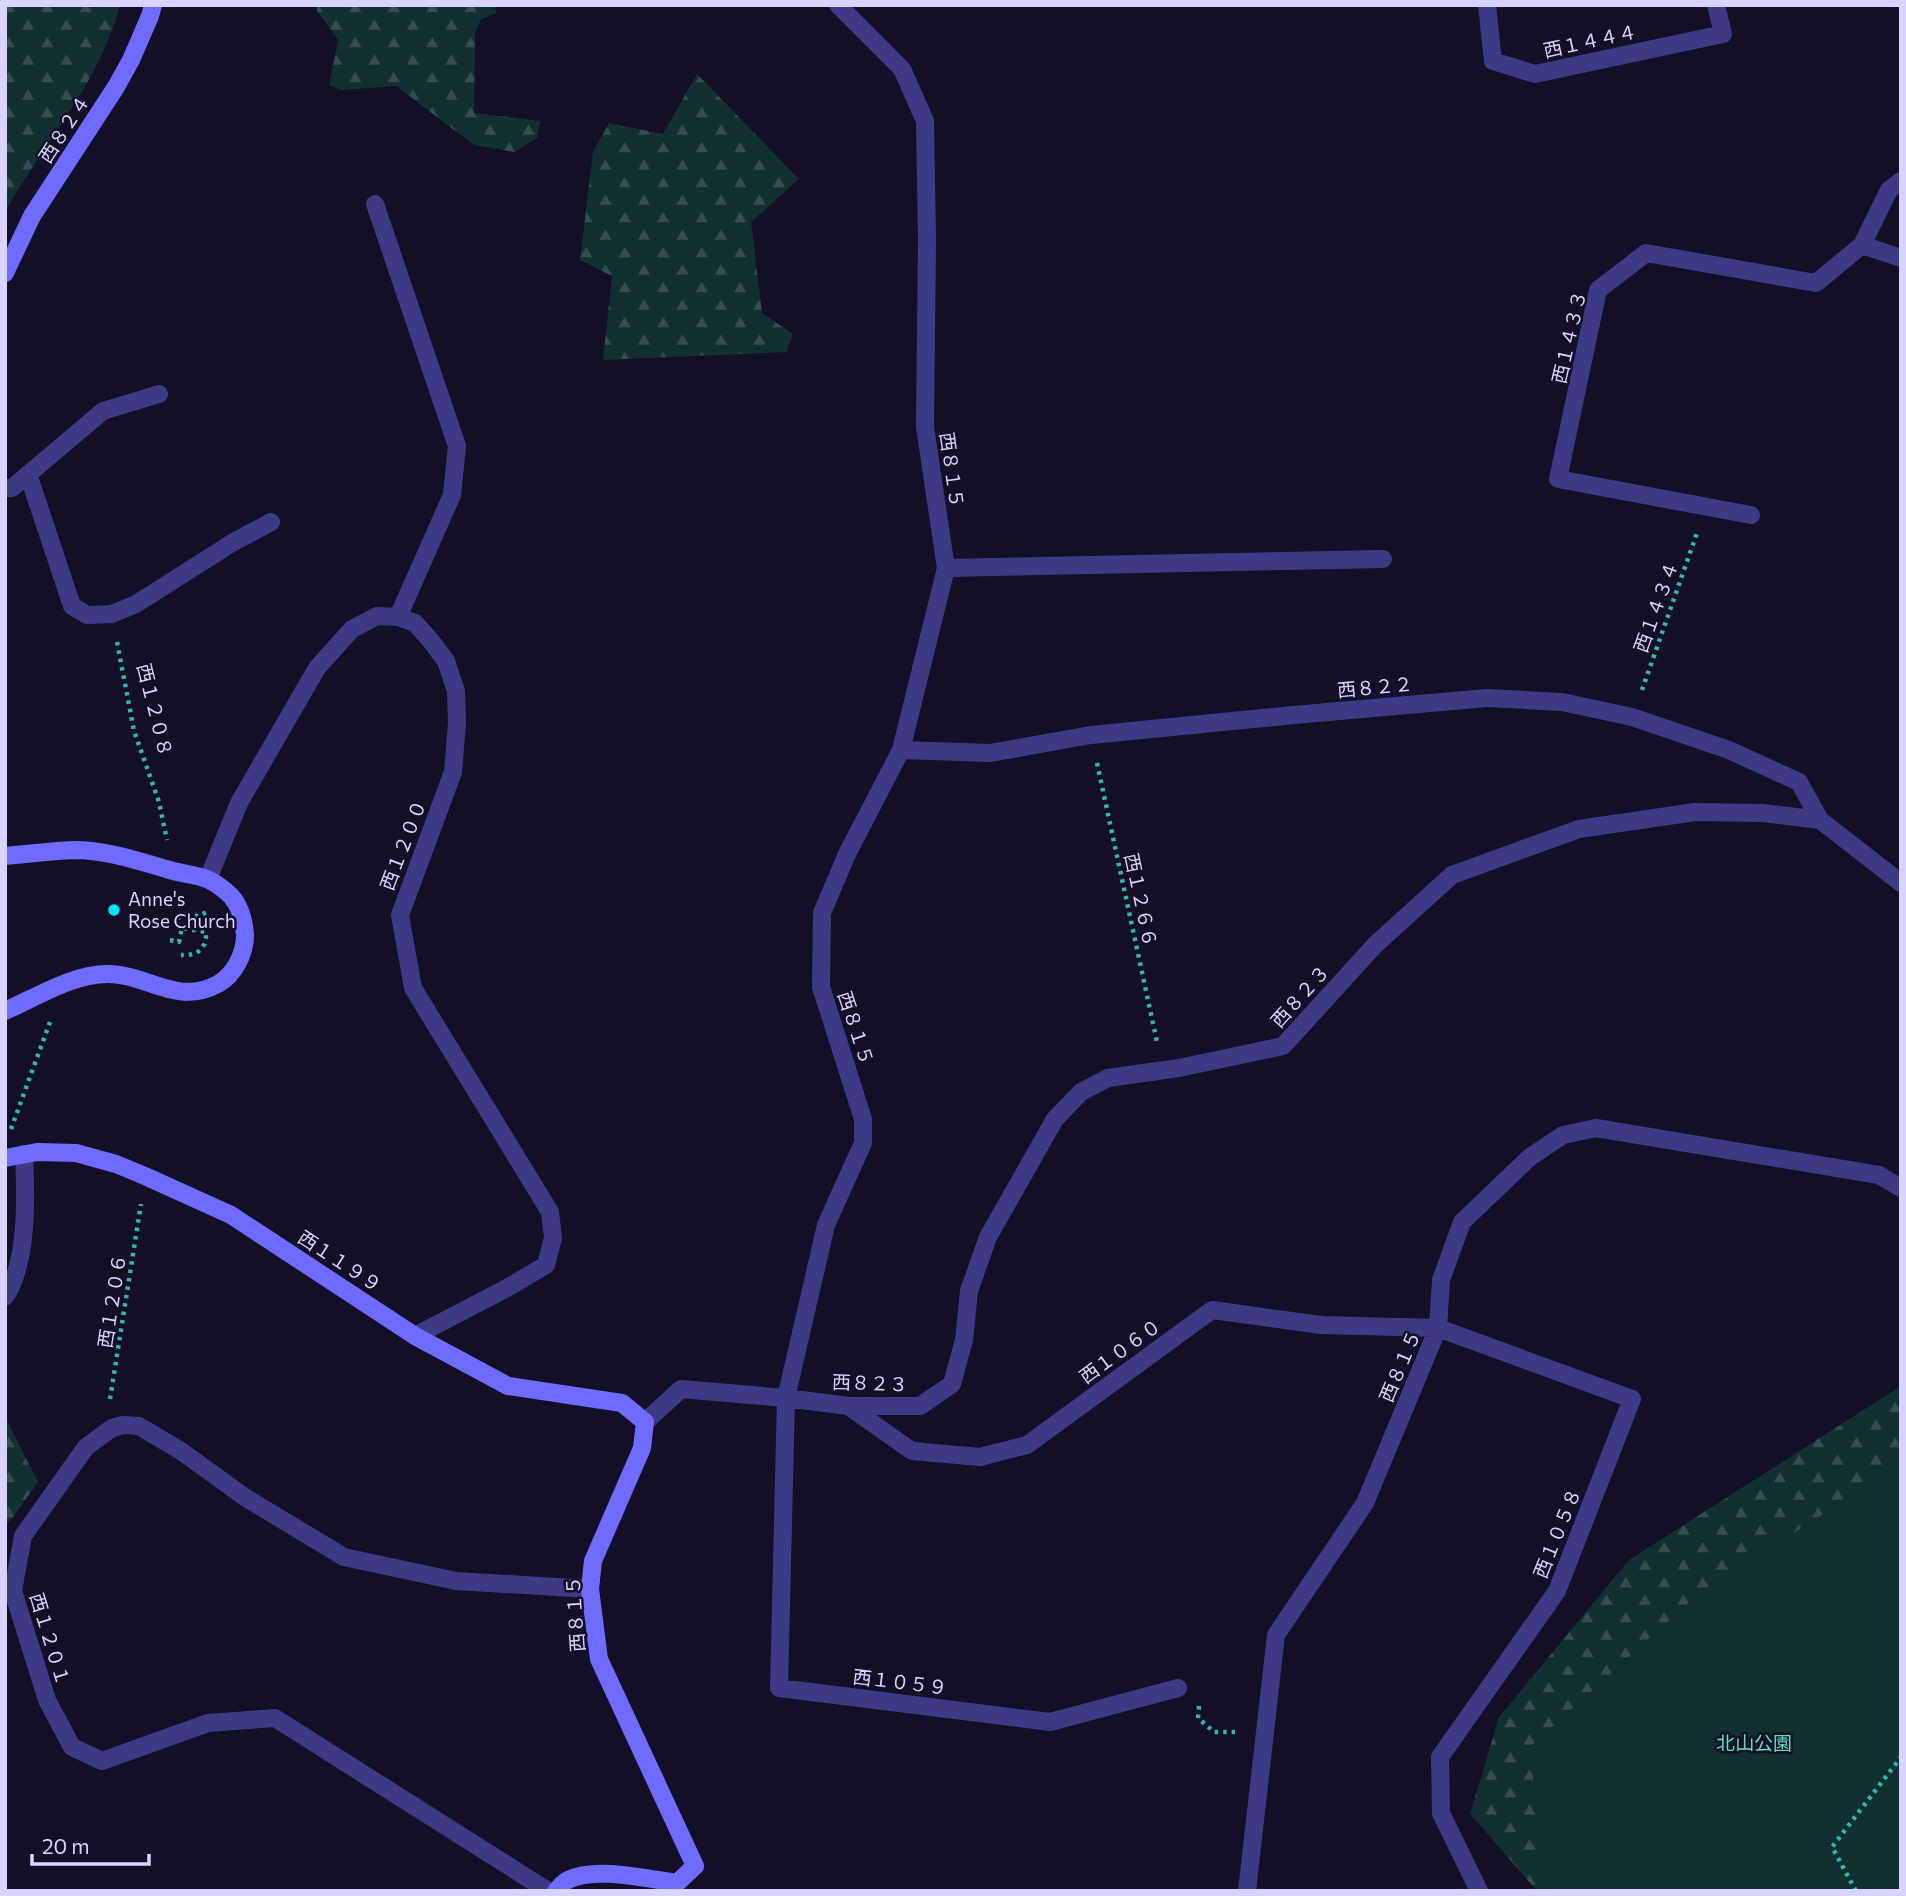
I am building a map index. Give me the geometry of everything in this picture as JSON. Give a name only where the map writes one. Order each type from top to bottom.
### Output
[{"type":"street","name":"西８２４","points":[[5,273],[32,216],[131,60],[153,5]]},
{"type":"street","name":"西８１５","points":[[786,1398],[826,1224],[863,1143],[863,1119],[821,987],[822,912],[847,854],[901,750],[946,568],[925,427],[925,121],[902,69],[838,5]]},
{"type":"street","name":"西１４４４","points":[[1487,5],[1493,61],[1535,74],[1723,34],[1716,5]]},
{"type":"street","name":"西１４３３","points":[[1752,515],[1558,479],[1598,290],[1646,253],[1816,283],[1862,245],[1889,190],[1901,181]]},
{"type":"street","points":[[208,879],[239,803],[317,668],[352,629],[377,616],[398,617],[453,495],[457,446],[375,204]]},
{"type":"street","points":[[1862,245],[1901,258]]},
{"type":"street","points":[[5,488],[12,488],[103,411],[159,394]]},
{"type":"street","points":[[28,474],[72,606],[87,615],[112,614],[136,604],[232,543],[271,522]]},
{"type":"street","points":[[946,568],[1383,559]]},
{"type":"street","name":"西１２００","points":[[398,617],[415,624],[431,641],[446,661],[456,691],[457,723],[453,772],[400,915],[413,988],[550,1212],[553,1238],[546,1265],[415,1336]]},
{"type":"street","name":"西８２２","points":[[901,750],[990,753],[1091,735],[1487,698],[1562,702],[1632,717],[1729,750],[1799,782],[1820,820]]},
{"type":"street","name":"西８２３","points":[[786,1398],[848,1406],[920,1406],[952,1384],[964,1340],[969,1291],[988,1237],[1055,1119],[1082,1092],[1108,1078],[1164,1070],[1283,1046],[1375,945],[1452,875],[1579,829],[1695,812],[1763,813],[1820,820]]},
{"type":"street","points":[[1820,820],[1901,883]]},
{"type":"street","points":[[5,856],[77,850],[122,856],[208,879],[232,898],[244,925],[245,942],[234,970],[227,978],[199,992],[180,992],[111,974],[91,975],[5,1011]]},
{"type":"street","name":"西８１５","points":[[1247,1891],[1276,1635],[1365,1503],[1438,1328],[1441,1280],[1462,1222],[1530,1157],[1563,1135],[1596,1128],[1879,1175],[1901,1188]]},
{"type":"street","name":"西１１９９","points":[[5,1158],[37,1152],[76,1153],[116,1164],[232,1215],[415,1336],[508,1386],[622,1403],[645,1422]]},
{"type":"street","points":[[5,1297],[19,1268],[25,1189],[24,1154]]},
{"type":"street","name":"西１０６０","points":[[848,1406],[912,1451],[980,1457],[1027,1445],[1212,1310],[1321,1325],[1438,1328]]},
{"type":"street","name":"西１０５８","points":[[1438,1328],[1632,1399],[1558,1591],[1440,1757],[1441,1813],[1479,1891]]},
{"type":"street","points":[[645,1422],[681,1389],[786,1398]]},
{"type":"street","name":"西１０５９","points":[[786,1398],[779,1688],[1051,1723],[1178,1688]]},
{"type":"street","name":"西８１５","points":[[645,1422],[642,1448],[593,1561],[590,1589],[599,1659],[695,1866],[681,1887]]},
{"type":"street","name":"西１２０１","points":[[548,1891],[275,1718],[208,1723],[102,1761],[72,1747],[47,1700],[13,1591],[23,1536],[86,1447],[112,1428],[123,1426],[139,1426],[181,1451],[246,1498],[344,1557],[456,1581],[590,1589]]},
{"type":"street","points":[[556,1891],[566,1880],[586,1874],[614,1875],[681,1887]]},
{"type":"path","name":"西１４３４","points":[[1632,717],[1707,506]]},
{"type":"path","name":"西１２０８","points":[[117,640],[134,731],[159,802]]},
{"type":"path","name":"西１２６６","points":[[1091,735],[1164,1070]]},
{"type":"path","points":[[170,940],[179,942],[182,928],[176,914],[199,916],[205,913]]},
{"type":"path","points":[[181,955],[198,953],[206,940],[204,930],[182,928]]},
{"type":"path","points":[[15,1115],[50,1023]]},
{"type":"path","name":"西１２０６","points":[[110,1399],[141,1207]]},
{"type":"path","points":[[1178,1688],[1201,1690],[1198,1718],[1214,1732],[1265,1733]]},
{"type":"path","points":[[1856,1891],[1832,1847],[1901,1757]]},
{"type":"green space","points":[[5,5],[120,5],[111,33],[85,86],[5,212]]},
{"type":"green space","points":[[317,5],[495,5],[496,13],[481,19],[475,33],[474,113],[540,121],[537,138],[514,152],[474,145],[396,86],[341,90],[329,85],[338,40],[317,11]]},
{"type":"green space","points":[[697,74],[799,179],[751,222],[762,313],[793,334],[786,352],[603,360],[612,276],[580,260],[593,152],[609,123],[663,134]]},
{"type":"green space","name":"北山公園","points":[[1901,1386],[1901,1891],[1537,1891],[1470,1814],[1499,1717],[1629,1560]]},
{"type":"green space","points":[[5,1417],[38,1482],[5,1528]]},
{"type":"green space","name":"北山公園","points":[[1901,1465],[1901,1891],[1540,1891],[1531,1746],[1699,1593]]},
{"type":"place","name":"Anne's Rose Church","points":[[114,910]]}]
